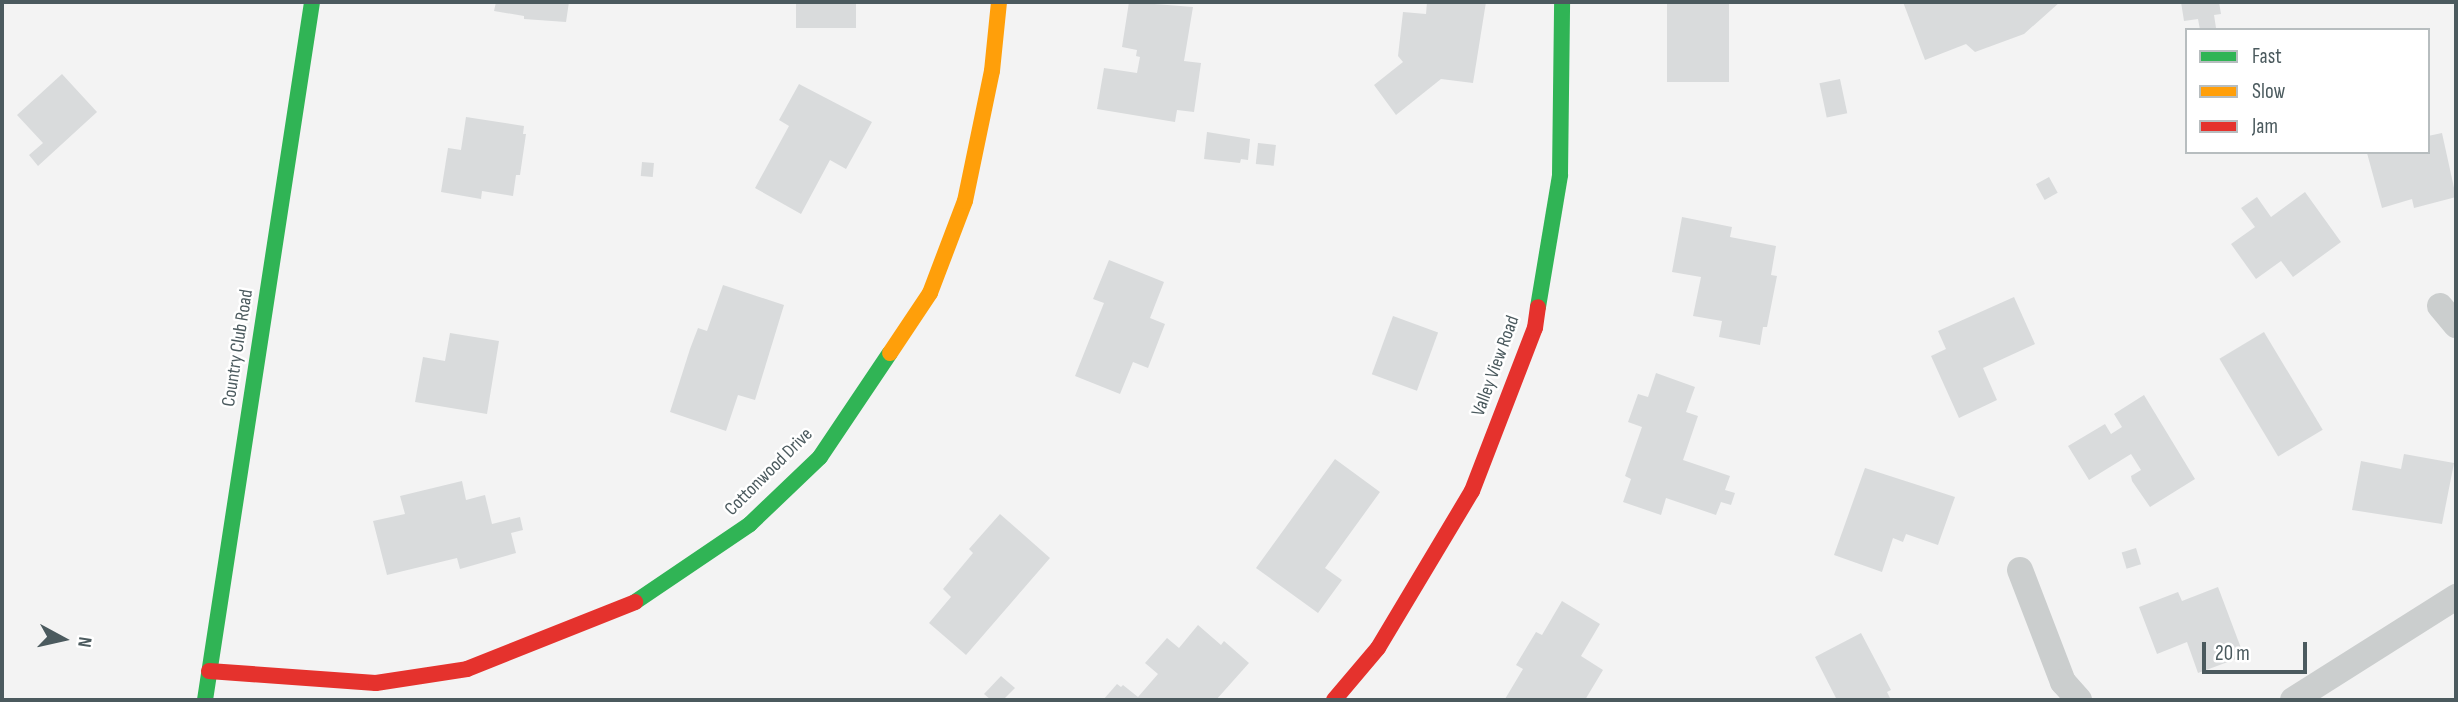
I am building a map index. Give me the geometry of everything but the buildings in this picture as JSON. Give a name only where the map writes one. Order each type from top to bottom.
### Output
[{"type":"street","name":"Country Club Road","points":[[205,700],[312,2]]},
{"type":"street","name":"Cottonwood Drive","points":[[209,671],[376,683],[467,669],[638,601],[750,524],[820,457],[930,293],[965,201],[992,71],[999,2]]},
{"type":"street","name":"Valley View Road","points":[[1334,700],[1378,648],[1472,491],[1535,328],[1560,175],[1562,2]]},
{"type":"street","points":[[2020,570],[2063,682],[2079,700]]},
{"type":"street","points":[[2293,700],[2456,597]]},
{"type":"traffic: fast","points":[[205,700],[312,2]]},
{"type":"traffic: fast","points":[[1538,307],[1560,175],[1562,2]]},
{"type":"traffic: fast","points":[[635,602],[750,524],[820,457],[890,353]]},
{"type":"traffic: slow","points":[[890,353],[930,293],[965,201],[992,71],[999,2]]},
{"type":"traffic: jam","points":[[1334,700],[1378,648],[1472,491],[1535,328],[1538,307]]},
{"type":"traffic: jam","points":[[209,671],[376,683],[467,669],[635,602]]}]
